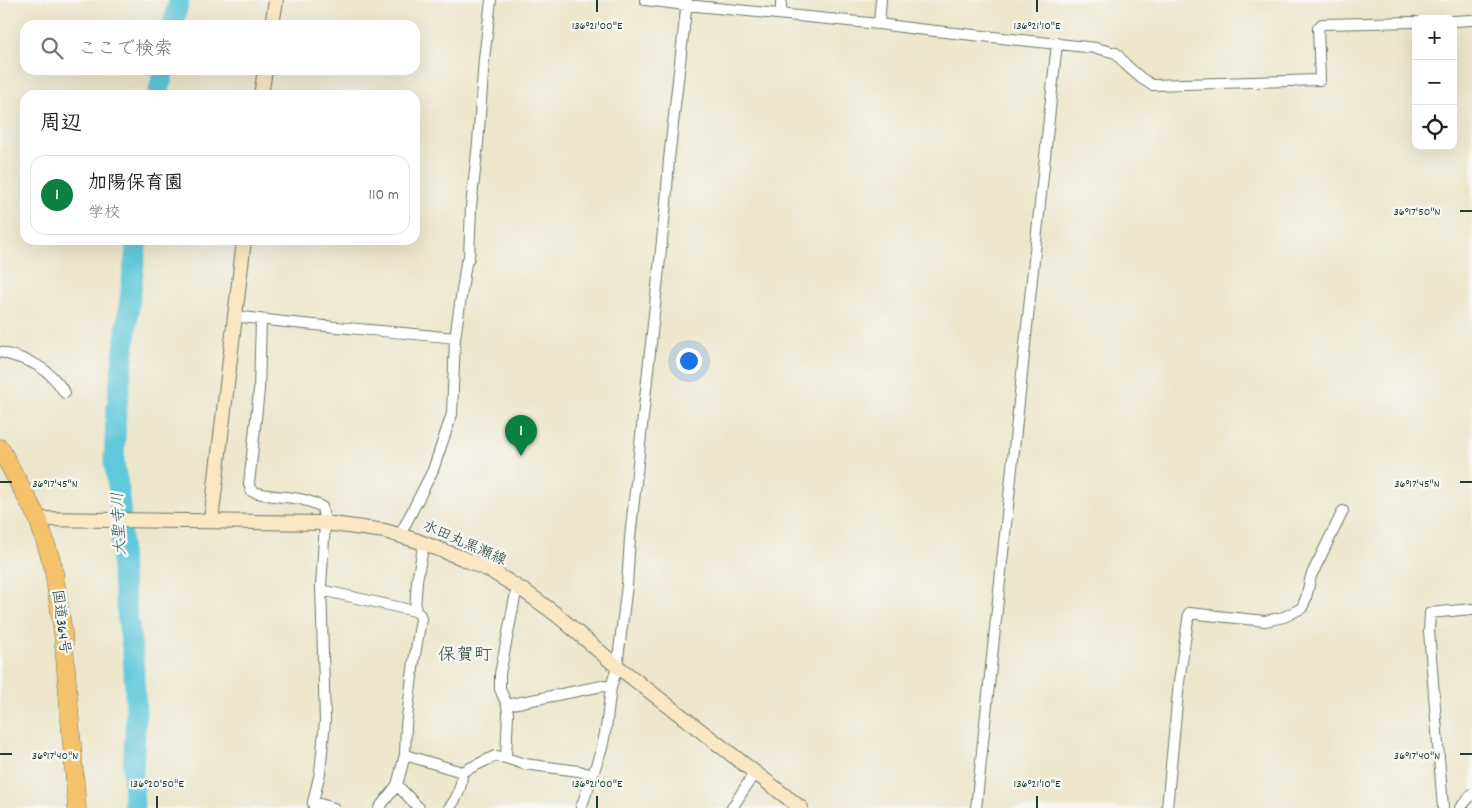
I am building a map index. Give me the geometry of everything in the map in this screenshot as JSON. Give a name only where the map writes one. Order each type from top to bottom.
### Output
[{"type":"highway","name":"国道364号","points":[[0,448],[38,519],[53,566],[63,632],[77,808]]},
{"type":"main road","points":[[273,20],[276,0]]},
{"type":"main road","points":[[262,90],[264,75]]},
{"type":"main road","points":[[211,521],[243,245]]},
{"type":"main road","name":"水田丸黒瀬線","points":[[38,519],[326,523],[354,526],[400,535],[424,543],[483,568],[517,587],[557,616],[617,666],[801,808]]},
{"type":"street","points":[[400,535],[433,470],[452,414],[455,338],[468,258],[484,59],[491,0]]},
{"type":"street","points":[[645,0],[1096,48],[1116,53],[1126,65],[1152,85],[1320,80],[1318,28],[1322,24],[1412,22]]},
{"type":"street","points":[[781,13],[782,0]]},
{"type":"street","points":[[879,24],[881,0]]},
{"type":"street","points":[[581,808],[602,748],[611,688],[617,666],[627,585],[630,538],[666,203],[669,158],[687,3]]},
{"type":"street","points":[[1457,21],[1472,20]]},
{"type":"street","points":[[976,808],[1056,44]]},
{"type":"street","points":[[235,316],[455,338]]},
{"type":"street","points":[[261,319],[259,390],[248,484],[251,491],[261,495],[299,498],[312,501],[322,507],[326,523],[321,590],[325,721],[320,773],[313,805],[334,808]]},
{"type":"street","points":[[0,352],[43,368],[51,374],[65,393]]},
{"type":"street","points":[[1167,808],[1189,613],[1265,621],[1284,617],[1302,608],[1311,576],[1343,511]]},
{"type":"street","points":[[415,611],[417,580],[424,543]]},
{"type":"street","points":[[506,758],[508,714],[507,705],[500,689],[500,674],[517,587]]},
{"type":"street","points":[[321,590],[415,611],[421,619],[406,725],[405,755],[397,785],[379,808]]},
{"type":"street","points":[[1443,808],[1429,631],[1430,613],[1472,609]]},
{"type":"street","points":[[507,705],[602,686],[611,688]]},
{"type":"street","points":[[405,755],[462,772],[494,756],[524,764],[592,775]]},
{"type":"street","points":[[448,808],[461,787],[462,772]]},
{"type":"street","points":[[732,808],[755,772]]},
{"type":"street","points":[[397,785],[419,808]]},
{"type":"street","points":[[1460,808],[1472,794]]},
{"type":"waterway","name":"大聖寺川","points":[[174,20],[179,0]]},
{"type":"waterway","name":"大聖寺川","points":[[159,90],[163,75]]},
{"type":"waterway","name":"大聖寺川","points":[[134,808],[133,770],[136,712],[133,656],[122,576],[120,497],[114,462],[116,415],[136,245]]},
{"type":"place","name":"加陽保育園","points":[[521,456]]},
{"type":"district","name":"保賀町","points":[[465,656]]}]
